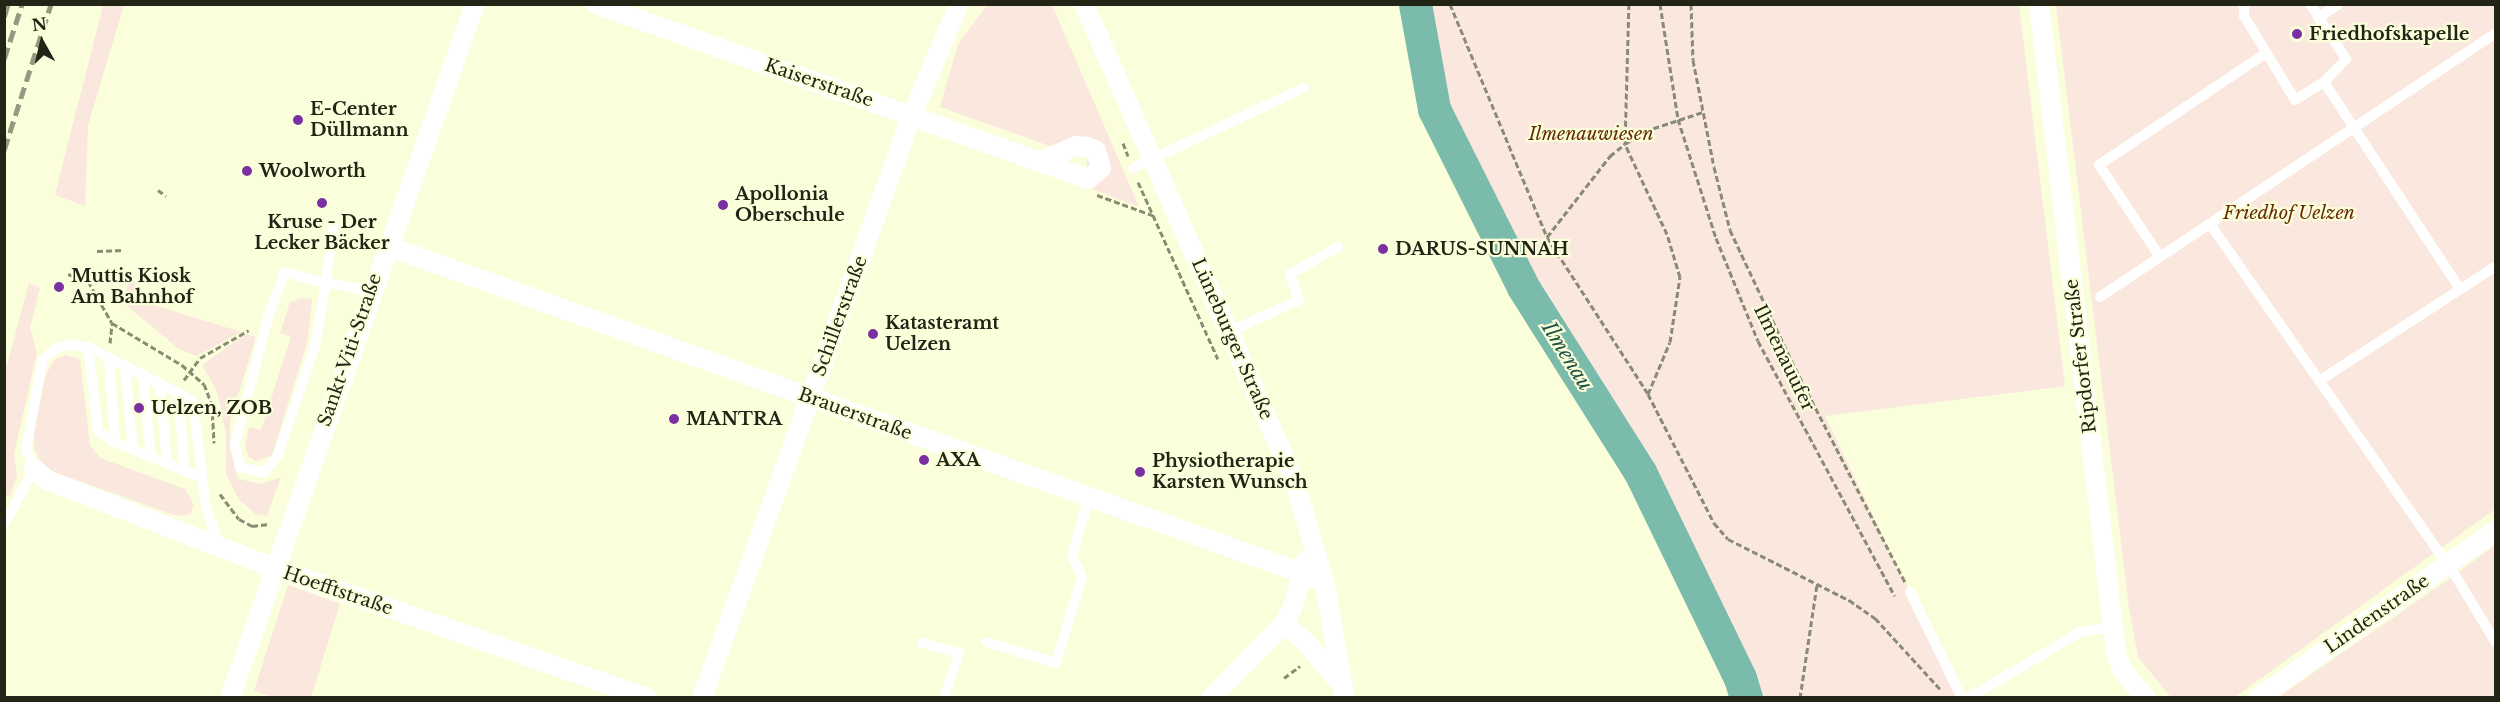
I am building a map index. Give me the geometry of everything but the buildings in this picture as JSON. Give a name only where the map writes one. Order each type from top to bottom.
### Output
[{"type":"street","name":"Sankt-Viti-Straße","points":[[230,698],[369,293],[475,4]]},
{"type":"street","name":"Kaiserstraße","points":[[596,4],[1088,179]]},
{"type":"street","name":"Schillerstraße","points":[[702,698],[912,115],[959,4]]},
{"type":"street","name":"Lüneburger Straße","points":[[1084,4],[1308,517],[1324,581],[1343,692]]},
{"type":"street","name":"Ripdorfer Straße","points":[[2039,4],[2113,627],[2123,671],[2146,698]]},
{"type":"street","points":[[1042,162],[1076,146],[1087,147],[1095,151],[1101,168],[1088,179]]},
{"type":"street","name":"Brauerstraße","points":[[387,246],[1324,581]]},
{"type":"street","name":"Hoefftstraße","points":[[34,469],[47,480],[218,544],[274,568],[648,698]]},
{"type":"street","points":[[1211,698],[1284,624],[1304,573],[1308,517]]},
{"type":"street","name":"Lindenstraße","points":[[2258,698],[2496,530]]},
{"type":"street","name":"Lüneburger Straße","points":[[1284,624],[1330,668],[1343,692]]},
{"type":"lane","points":[[2244,4],[2244,16],[2295,100],[2325,82],[2346,59],[2310,4]]},
{"type":"lane","points":[[2318,18],[2339,4]]},
{"type":"lane","points":[[2100,297],[2496,33]]},
{"type":"lane","points":[[2160,257],[2099,165],[2266,53]]},
{"type":"lane","points":[[2325,82],[2460,289]]},
{"type":"lane","points":[[1133,168],[1304,88]]},
{"type":"lane","points":[[334,224],[322,306],[315,346],[278,455],[271,469],[256,473],[240,467],[235,444],[268,317],[285,273],[369,293]]},
{"type":"lane","points":[[2210,224],[2447,564],[2496,643]]},
{"type":"lane","points":[[1229,332],[1299,300],[1290,274],[1338,248]]},
{"type":"lane","points":[[2319,381],[2496,266]]},
{"type":"lane","points":[[4,525],[34,469],[26,448],[43,360],[55,349],[69,345],[88,347],[160,382],[193,401],[206,507],[218,544]]},
{"type":"lane","points":[[88,347],[98,431],[115,442],[202,478]]},
{"type":"lane","points":[[109,357],[115,442]]},
{"type":"lane","points":[[126,365],[134,450]]},
{"type":"lane","points":[[143,374],[151,458]]},
{"type":"lane","points":[[160,382],[167,464]]},
{"type":"lane","points":[[178,392],[185,472]]},
{"type":"lane","points":[[986,642],[1056,663],[1082,577],[1072,556],[1089,497]]},
{"type":"lane","points":[[1910,592],[1962,698]]},
{"type":"lane","points":[[1969,698],[2080,632],[2113,627]]},
{"type":"lane","points":[[922,643],[959,653],[944,698]]},
{"type":"path","points":[[1450,4],[1547,237],[1648,394],[1713,523],[1728,539],[1817,584],[1875,618],[1944,689],[1940,677]]},
{"type":"path","points":[[1629,4],[1625,144],[1667,234],[1680,277],[1670,342],[1648,394]]},
{"type":"path","name":"Ilmenauufer","points":[[1660,4],[1678,119],[1716,238],[1758,341],[1899,604]]},
{"type":"path","points":[[1691,4],[1694,60],[1703,112],[1730,230],[1795,369],[1910,592]]},
{"type":"path","points":[[1547,237],[1610,156],[1645,131],[1703,112]]},
{"type":"path","points":[[1120,136],[1152,215],[1221,366]]},
{"type":"path","points":[[1088,179],[1092,193],[1152,215]]},
{"type":"path","points":[[158,190],[166,196]]},
{"type":"path","points":[[97,250],[124,250]]},
{"type":"path","points":[[178,392],[200,358],[268,317]]},
{"type":"path","points":[[109,357],[112,323]]},
{"type":"path","points":[[1800,698],[1817,584]]},
{"type":"path","points":[[1284,678],[1301,668],[1297,662]]},
{"type":"green space","points":[[103,5],[124,5],[88,125],[85,206],[55,195]]},
{"type":"green space","points":[[987,5],[1052,5],[1139,207],[1087,187],[1087,152],[1050,146],[940,107],[958,44]]},
{"type":"green space","name":"Ilmenauwiesen","points":[[1415,5],[2019,5],[2065,386],[1825,416],[1961,697],[1745,697],[1739,675],[1640,472],[1523,287],[1434,109]]},
{"type":"green space","name":"Friedhof Uelzen","points":[[2056,5],[2495,5],[2495,509],[2235,697],[2171,697],[2138,657],[2129,608]]},
{"type":"green space","points":[[130,280],[135,283],[134,299],[241,332],[197,356],[179,349],[122,302]]},
{"type":"green space","points":[[29,283],[40,288],[30,328],[37,353],[14,454],[17,476],[10,496],[4,494],[5,372]]},
{"type":"green space","points":[[301,298],[312,299],[308,340],[272,455],[256,461],[249,457],[245,446],[249,427],[261,430],[291,337],[280,333],[290,302]]},
{"type":"green space","points":[[245,334],[256,337],[230,421],[230,449],[238,479],[262,484],[281,477],[267,516],[255,514],[238,498],[226,474],[226,433],[217,391],[202,365]]},
{"type":"green space","points":[[66,355],[80,359],[90,445],[100,458],[185,489],[194,505],[190,514],[177,516],[51,471],[42,464],[34,448],[34,431],[45,376],[55,359]]},
{"type":"green space","points":[[2495,545],[2495,697],[2277,698],[2455,575]]},
{"type":"green space","points":[[288,585],[340,604],[311,697],[273,697],[254,691]]},
{"type":"waterway","name":"Ilmenau","points":[[1415,4],[1434,109],[1523,287],[1640,472],[1740,678],[1746,698]]},
{"type":"railway","points":[[4,17],[8,4]]},
{"type":"railway","points":[[4,59],[22,4]]},
{"type":"railway","points":[[4,150],[51,4]]},
{"type":"place","name":"Friedhofskapelle","points":[[2297,34]]},
{"type":"place","name":"E-Center Düllmann","points":[[298,120]]},
{"type":"place","name":"Woolworth","points":[[247,171]]},
{"type":"place","name":"Kruse - Der Lecker Bäcker","points":[[322,203]]},
{"type":"place","name":"Apollonia Oberschule","points":[[723,205]]},
{"type":"place","name":"DARUS-SUNNAH","points":[[1383,249]]},
{"type":"place","name":"Muttis Kiosk Am Bahnhof","points":[[59,287]]},
{"type":"place","name":"Katasteramt Uelzen","points":[[873,334]]},
{"type":"place","name":"Uelzen, ZOB","points":[[139,408]]},
{"type":"place","name":"MANTRA","points":[[674,419]]},
{"type":"place","name":"AXA","points":[[924,460]]},
{"type":"place","name":"Physiotherapie Karsten Wunsch","points":[[1140,472]]}]
